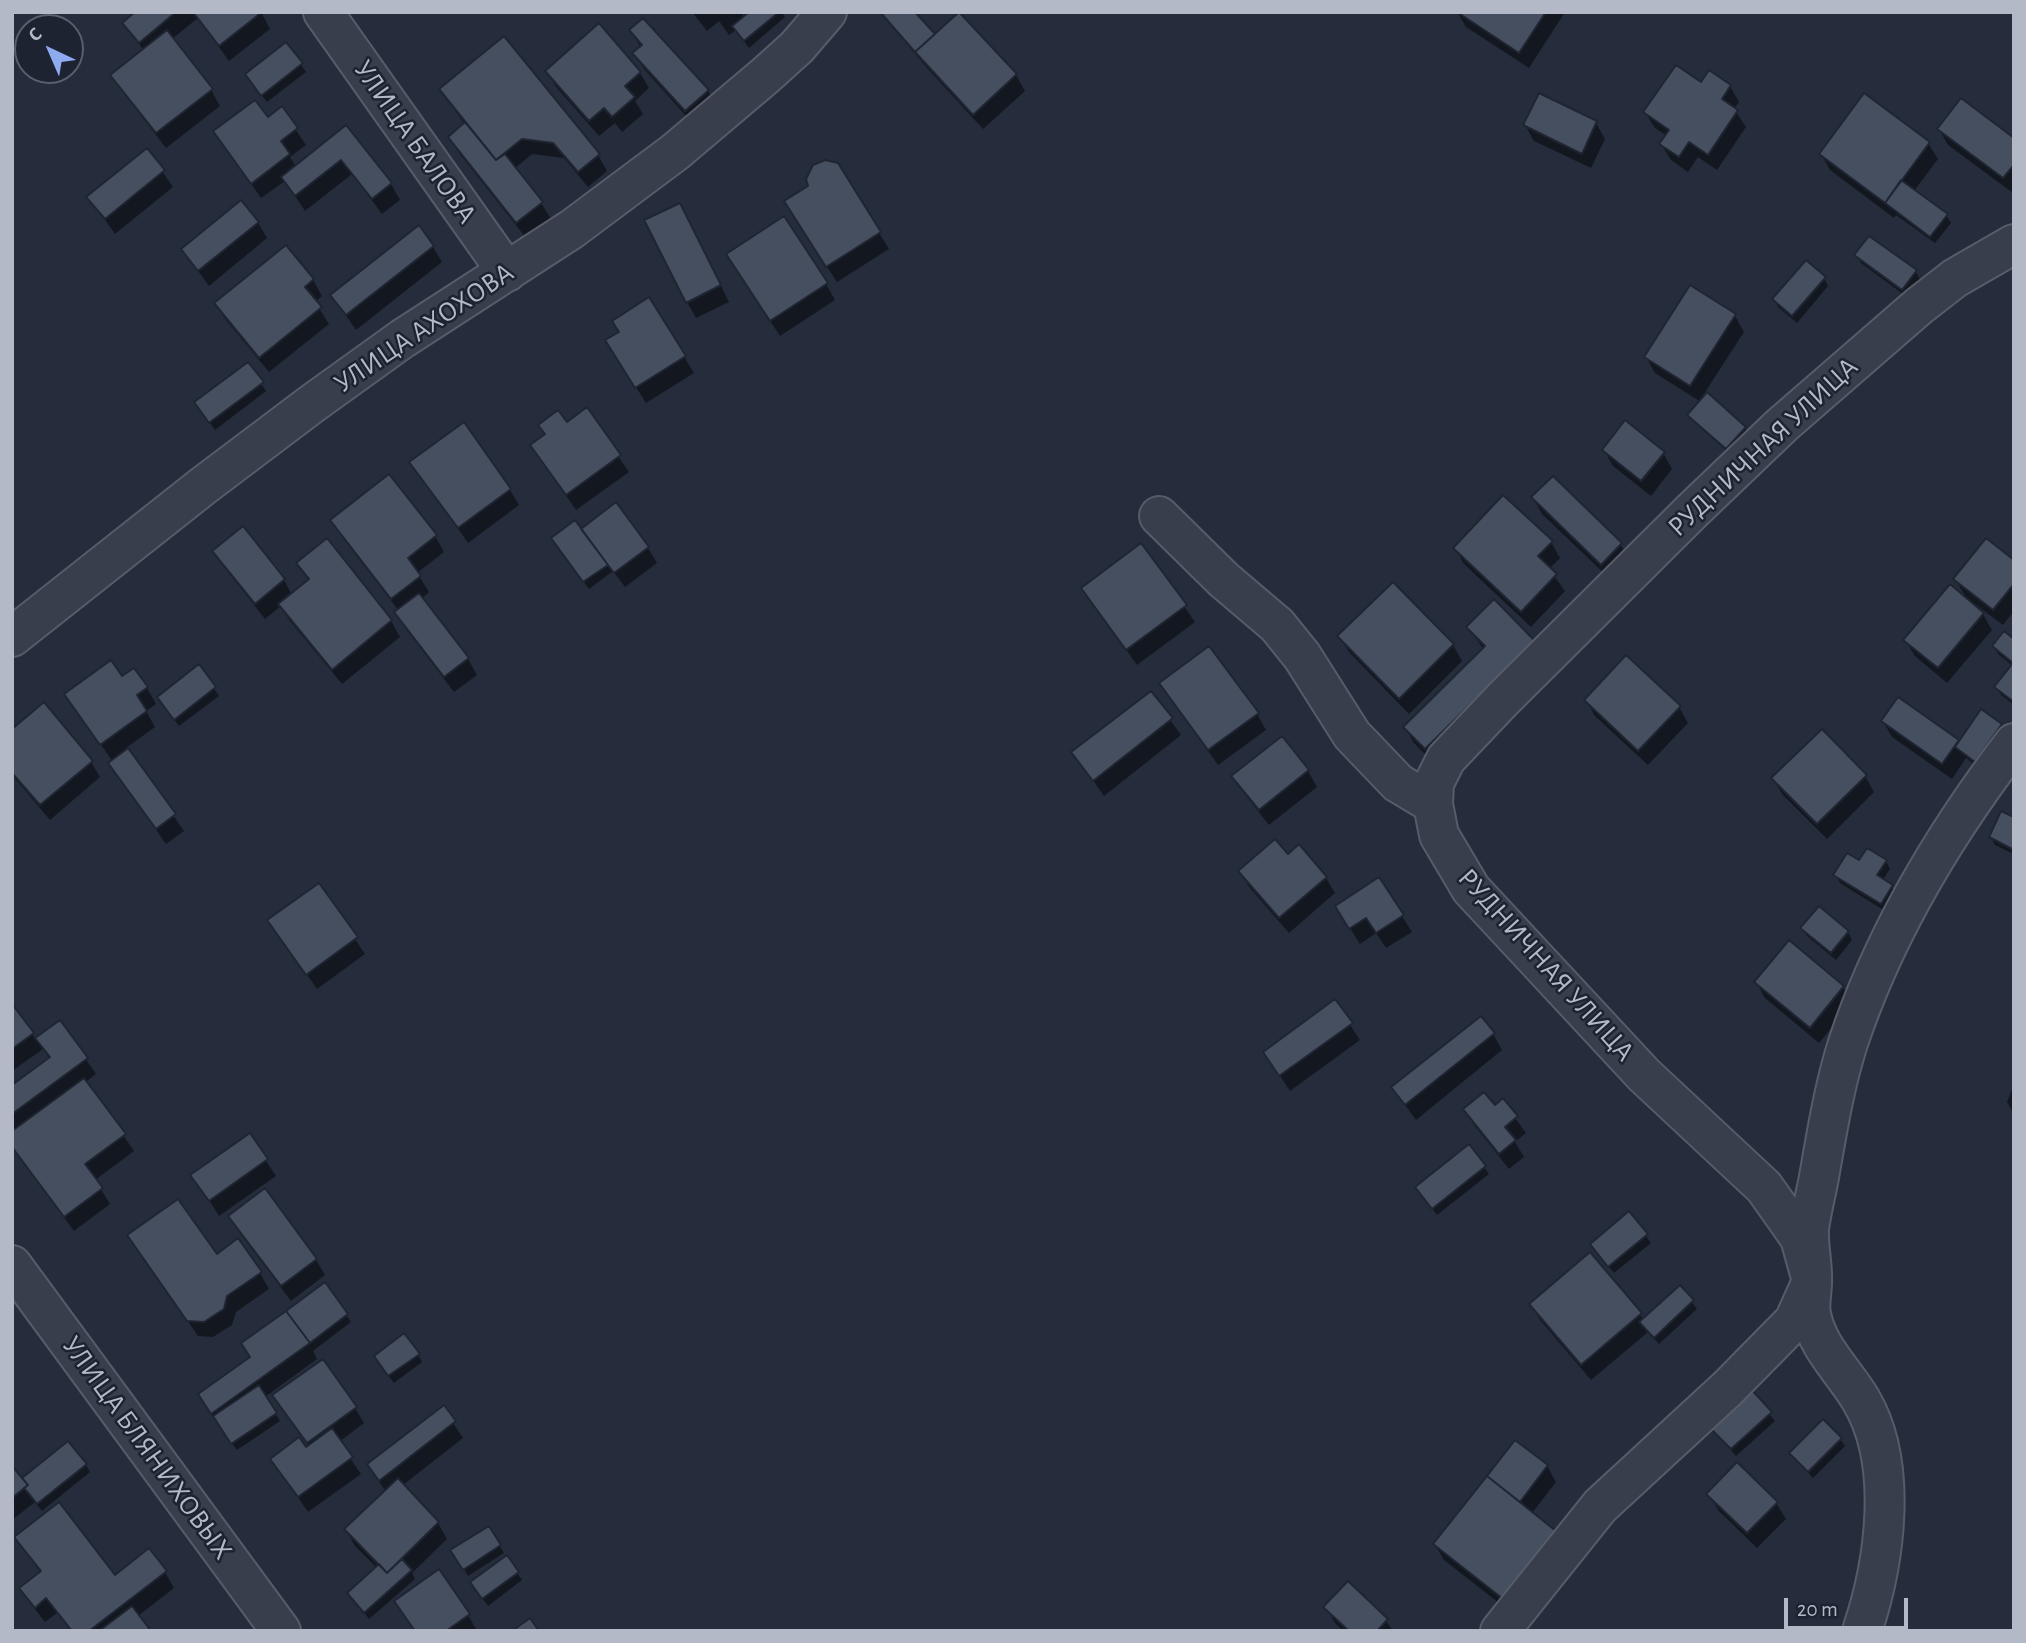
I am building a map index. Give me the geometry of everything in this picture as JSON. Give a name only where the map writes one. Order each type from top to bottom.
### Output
[{"type":"street","name":"УЛИЦА БАЛОВА","points":[[323,12],[507,272]]},
{"type":"street","name":"УЛИЦА АХОХОВА","points":[[12,637],[202,486],[313,403],[402,339],[572,229],[674,152],[797,47],[827,12]]},
{"type":"street","name":"РУДНИЧНАЯ УЛИЦА","points":[[1812,1281],[1800,1238],[1764,1187],[1644,1075],[1472,889],[1439,835],[1433,804],[1434,783],[1447,759],[1503,699],[1782,425],[1894,326],[1955,278],[2014,244]]},
{"type":"street","points":[[1159,516],[1224,580],[1277,625],[1301,656],[1352,735],[1398,783],[1433,804]]},
{"type":"street","points":[[1862,1631],[1874,1597],[1886,1497],[1879,1440],[1860,1398],[1818,1336],[1810,1311],[1810,1229],[1832,1104],[1848,1044],[1872,979],[1921,883],[1978,790],[2014,743]]},
{"type":"street","name":"УЛИЦА БЛЯНИХОВЫХ","points":[[12,1265],[281,1631]]},
{"type":"street","points":[[1500,1631],[1600,1506],[1728,1388],[1794,1321],[1812,1281]]},
{"type":"building","points":[[135,12],[176,12],[139,43],[122,23]]},
{"type":"building","points":[[193,12],[262,12],[219,46]]},
{"type":"building","points":[[749,12],[779,12],[744,41],[732,26]]},
{"type":"building","points":[[880,12],[915,12],[935,34],[915,52]]},
{"type":"building","points":[[959,12],[1017,74],[973,115],[915,52]]},
{"type":"building","points":[[1457,12],[1546,12],[1519,53]]},
{"type":"building","points":[[643,18],[709,90],[685,111],[632,53],[642,45],[629,30]]},
{"type":"building","points":[[599,23],[641,72],[625,86],[635,97],[612,117],[604,108],[589,121],[545,71]]},
{"type":"building","points":[[167,30],[213,89],[156,133],[110,75]]},
{"type":"building","points":[[504,36],[600,154],[578,172],[553,143],[522,139],[496,160],[439,89]]},
{"type":"building","points":[[286,42],[303,63],[261,96],[245,74]]},
{"type":"building","points":[[1676,65],[1701,82],[1709,70],[1731,85],[1722,99],[1738,110],[1708,155],[1689,142],[1679,157],[1659,144],[1669,130],[1643,112]]},
{"type":"building","points":[[1539,93],[1597,121],[1582,154],[1523,125]]},
{"type":"building","points":[[1864,93],[1930,142],[1885,203],[1819,154]]},
{"type":"building","points":[[1961,98],[2014,138],[2014,165],[2003,178],[1937,129]]},
{"type":"building","points":[[255,100],[268,117],[282,106],[298,128],[281,141],[290,154],[251,184],[213,131]]},
{"type":"building","points":[[465,122],[496,160],[505,154],[543,202],[516,223],[448,137]]},
{"type":"building","points":[[346,125],[392,183],[372,199],[341,160],[295,196],[281,177]]},
{"type":"building","points":[[147,148],[165,170],[105,219],[86,197]]},
{"type":"building","points":[[825,160],[838,163],[881,232],[826,267],[784,201],[808,186],[806,179],[813,165]]},
{"type":"building","points":[[1901,180],[1948,214],[1930,237],[1885,203]]},
{"type":"building","points":[[241,200],[259,222],[198,271],[181,249]]},
{"type":"building","points":[[680,203],[721,285],[686,303],[644,220]]},
{"type":"building","points":[[784,216],[828,283],[770,321],[726,254]]},
{"type":"building","points":[[419,225],[434,246],[346,315],[330,295]]},
{"type":"building","points":[[1869,236],[1917,270],[1902,290],[1854,255]]},
{"type":"building","points":[[286,245],[314,279],[305,287],[322,307],[259,358],[214,303]]},
{"type":"building","points":[[1806,260],[1826,277],[1792,316],[1772,299]]},
{"type":"building","points":[[1690,285],[1736,314],[1690,386],[1644,357]]},
{"type":"building","points":[[649,297],[686,356],[635,388],[605,340],[619,332],[612,321]]},
{"type":"building","points":[[248,362],[264,382],[209,423],[194,402]]},
{"type":"building","points":[[1707,392],[1746,427],[1726,449],[1687,415]]},
{"type":"building","points":[[587,407],[621,455],[566,495],[530,445],[545,434],[538,425],[558,410],[567,422]]},
{"type":"building","points":[[1625,420],[1665,452],[1641,481],[1602,450]]},
{"type":"building","points":[[464,422],[511,489],[458,528],[409,462]]},
{"type":"building","points":[[389,474],[437,535],[408,558],[421,576],[391,599],[330,520]]},
{"type":"building","points":[[1553,476],[1622,543],[1601,565],[1531,497]]},
{"type":"building","points":[[1503,495],[1553,541],[1538,556],[1557,574],[1521,612],[1453,548]]},
{"type":"building","points":[[616,502],[649,547],[614,573],[581,529]]},
{"type":"building","points":[[575,520],[608,565],[583,582],[551,538]]},
{"type":"building","points":[[243,526],[285,579],[255,604],[212,551]]},
{"type":"building","points":[[327,538],[392,620],[332,670],[278,604],[309,579],[296,563]]},
{"type":"building","points":[[1986,538],[2014,560],[2014,584],[1993,610],[1953,579]]},
{"type":"building","points":[[1141,543],[1187,605],[1126,650],[1081,588]]},
{"type":"building","points":[[1393,582],[1454,644],[1399,699],[1337,636]]},
{"type":"building","points":[[1950,584],[1984,613],[1938,668],[1903,640]]},
{"type":"building","points":[[419,593],[469,658],[444,677],[394,612]]},
{"type":"building","points":[[1494,599],[1535,641],[1425,749],[1403,727],[1485,646],[1466,627]]},
{"type":"building","points":[[2004,631],[2014,639],[2014,702],[1994,687],[2013,663],[1992,646]]},
{"type":"building","points":[[1209,646],[1259,713],[1208,750],[1159,683]]},
{"type":"building","points":[[1626,655],[1681,706],[1638,751],[1584,700]]},
{"type":"building","points":[[111,660],[122,676],[134,668],[148,687],[137,695],[147,711],[100,745],[64,694]]},
{"type":"building","points":[[199,664],[216,687],[174,720],[157,697]]},
{"type":"building","points":[[1151,691],[1173,718],[1093,781],[1071,752]]},
{"type":"building","points":[[1898,697],[1959,740],[1942,764],[1881,721]]},
{"type":"building","points":[[44,702],[93,761],[40,805],[12,773],[12,729]]},
{"type":"building","points":[[1981,709],[2002,724],[1975,762],[1955,747]]},
{"type":"building","points":[[1822,729],[1867,775],[1817,824],[1771,778]]},
{"type":"building","points":[[1282,736],[1309,770],[1259,810],[1231,776]]},
{"type":"building","points":[[128,748],[176,814],[156,829],[108,763]]},
{"type":"building","points":[[2001,811],[2014,817],[2014,850],[1989,837]]},
{"type":"building","points":[[1275,839],[1288,854],[1299,844],[1327,877],[1279,918],[1238,871]]},
{"type":"building","points":[[1867,848],[1887,860],[1877,875],[1893,885],[1881,904],[1833,875],[1847,853],[1859,860]]},
{"type":"building","points":[[1379,877],[1404,915],[1376,933],[1366,918],[1349,929],[1335,906]]},
{"type":"building","points":[[319,883],[358,937],[306,975],[267,920]]},
{"type":"building","points":[[1819,906],[1849,931],[1831,953],[1800,928]]},
{"type":"building","points":[[1789,940],[1844,986],[1810,1028],[1754,982]]},
{"type":"building","points":[[1335,999],[1353,1023],[1279,1076],[1263,1052]]},
{"type":"building","points":[[12,1004],[34,1033],[12,1049]]},
{"type":"building","points":[[1481,1016],[1495,1033],[1405,1105],[1391,1087]]},
{"type":"building","points":[[60,1020],[88,1058],[12,1114],[12,1085],[50,1057],[35,1038]]},
{"type":"building","points":[[84,1078],[126,1134],[85,1164],[103,1188],[64,1217],[12,1147],[12,1131]]},
{"type":"building","points":[[1484,1092],[1495,1105],[1503,1098],[1518,1116],[1505,1127],[1516,1140],[1499,1154],[1463,1109]]},
{"type":"building","points":[[250,1133],[268,1159],[209,1201],[190,1175]]},
{"type":"building","points":[[1469,1144],[1486,1166],[1432,1209],[1415,1187]]},
{"type":"building","points":[[265,1188],[317,1259],[281,1286],[228,1216]]},
{"type":"building","points":[[178,1199],[217,1254],[238,1238],[262,1272],[227,1296],[224,1309],[204,1322],[187,1321],[127,1235]]},
{"type":"building","points":[[1629,1211],[1648,1234],[1608,1267],[1590,1244]]},
{"type":"building","points":[[1590,1252],[1642,1313],[1581,1365],[1529,1304]]},
{"type":"building","points":[[325,1282],[348,1314],[310,1343],[286,1311]]},
{"type":"building","points":[[1680,1285],[1694,1300],[1654,1338],[1639,1322]]},
{"type":"building","points":[[286,1311],[310,1343],[211,1414],[198,1394],[250,1357],[241,1343]]},
{"type":"building","points":[[404,1333],[420,1354],[388,1376],[374,1356]]},
{"type":"building","points":[[323,1359],[357,1407],[307,1443],[272,1395]]},
{"type":"building","points":[[259,1385],[277,1413],[231,1444],[213,1416]]},
{"type":"building","points":[[1752,1390],[1772,1412],[1731,1449],[1710,1428]]},
{"type":"building","points":[[444,1405],[456,1421],[379,1481],[367,1464]]},
{"type":"building","points":[[1823,1419],[1842,1438],[1808,1472],[1789,1453]]},
{"type":"building","points":[[332,1428],[353,1457],[298,1497],[270,1459],[299,1437],[306,1447]]},
{"type":"building","points":[[1515,1440],[1548,1465],[1520,1502],[1487,1476]]},
{"type":"building","points":[[68,1441],[87,1464],[37,1504],[24,1488],[28,1485],[22,1478]]},
{"type":"building","points":[[1737,1462],[1778,1502],[1747,1533],[1706,1494]]},
{"type":"building","points":[[12,1466],[28,1485],[12,1498]]},
{"type":"building","points":[[1487,1476],[1556,1531],[1503,1599],[1433,1544]]},
{"type":"building","points":[[398,1478],[439,1522],[387,1573],[344,1529]]},
{"type":"building","points":[[59,1502],[115,1575],[149,1548],[167,1571],[89,1631],[72,1631],[46,1598],[35,1608],[19,1588],[41,1571],[14,1537]]},
{"type":"building","points":[[489,1526],[501,1545],[463,1570],[450,1550]]},
{"type":"building","points":[[507,1555],[519,1572],[482,1599],[470,1582]]},
{"type":"building","points":[[402,1559],[412,1570],[364,1613],[347,1593],[379,1564],[387,1573]]},
{"type":"building","points":[[439,1569],[470,1614],[446,1631],[415,1631],[394,1601]]},
{"type":"building","points":[[1348,1581],[1388,1619],[1377,1631],[1349,1631],[1323,1607]]},
{"type":"building","points":[[132,1606],[151,1631],[99,1631]]},
{"type":"building","points":[[530,1618],[539,1631],[512,1631]]}]
